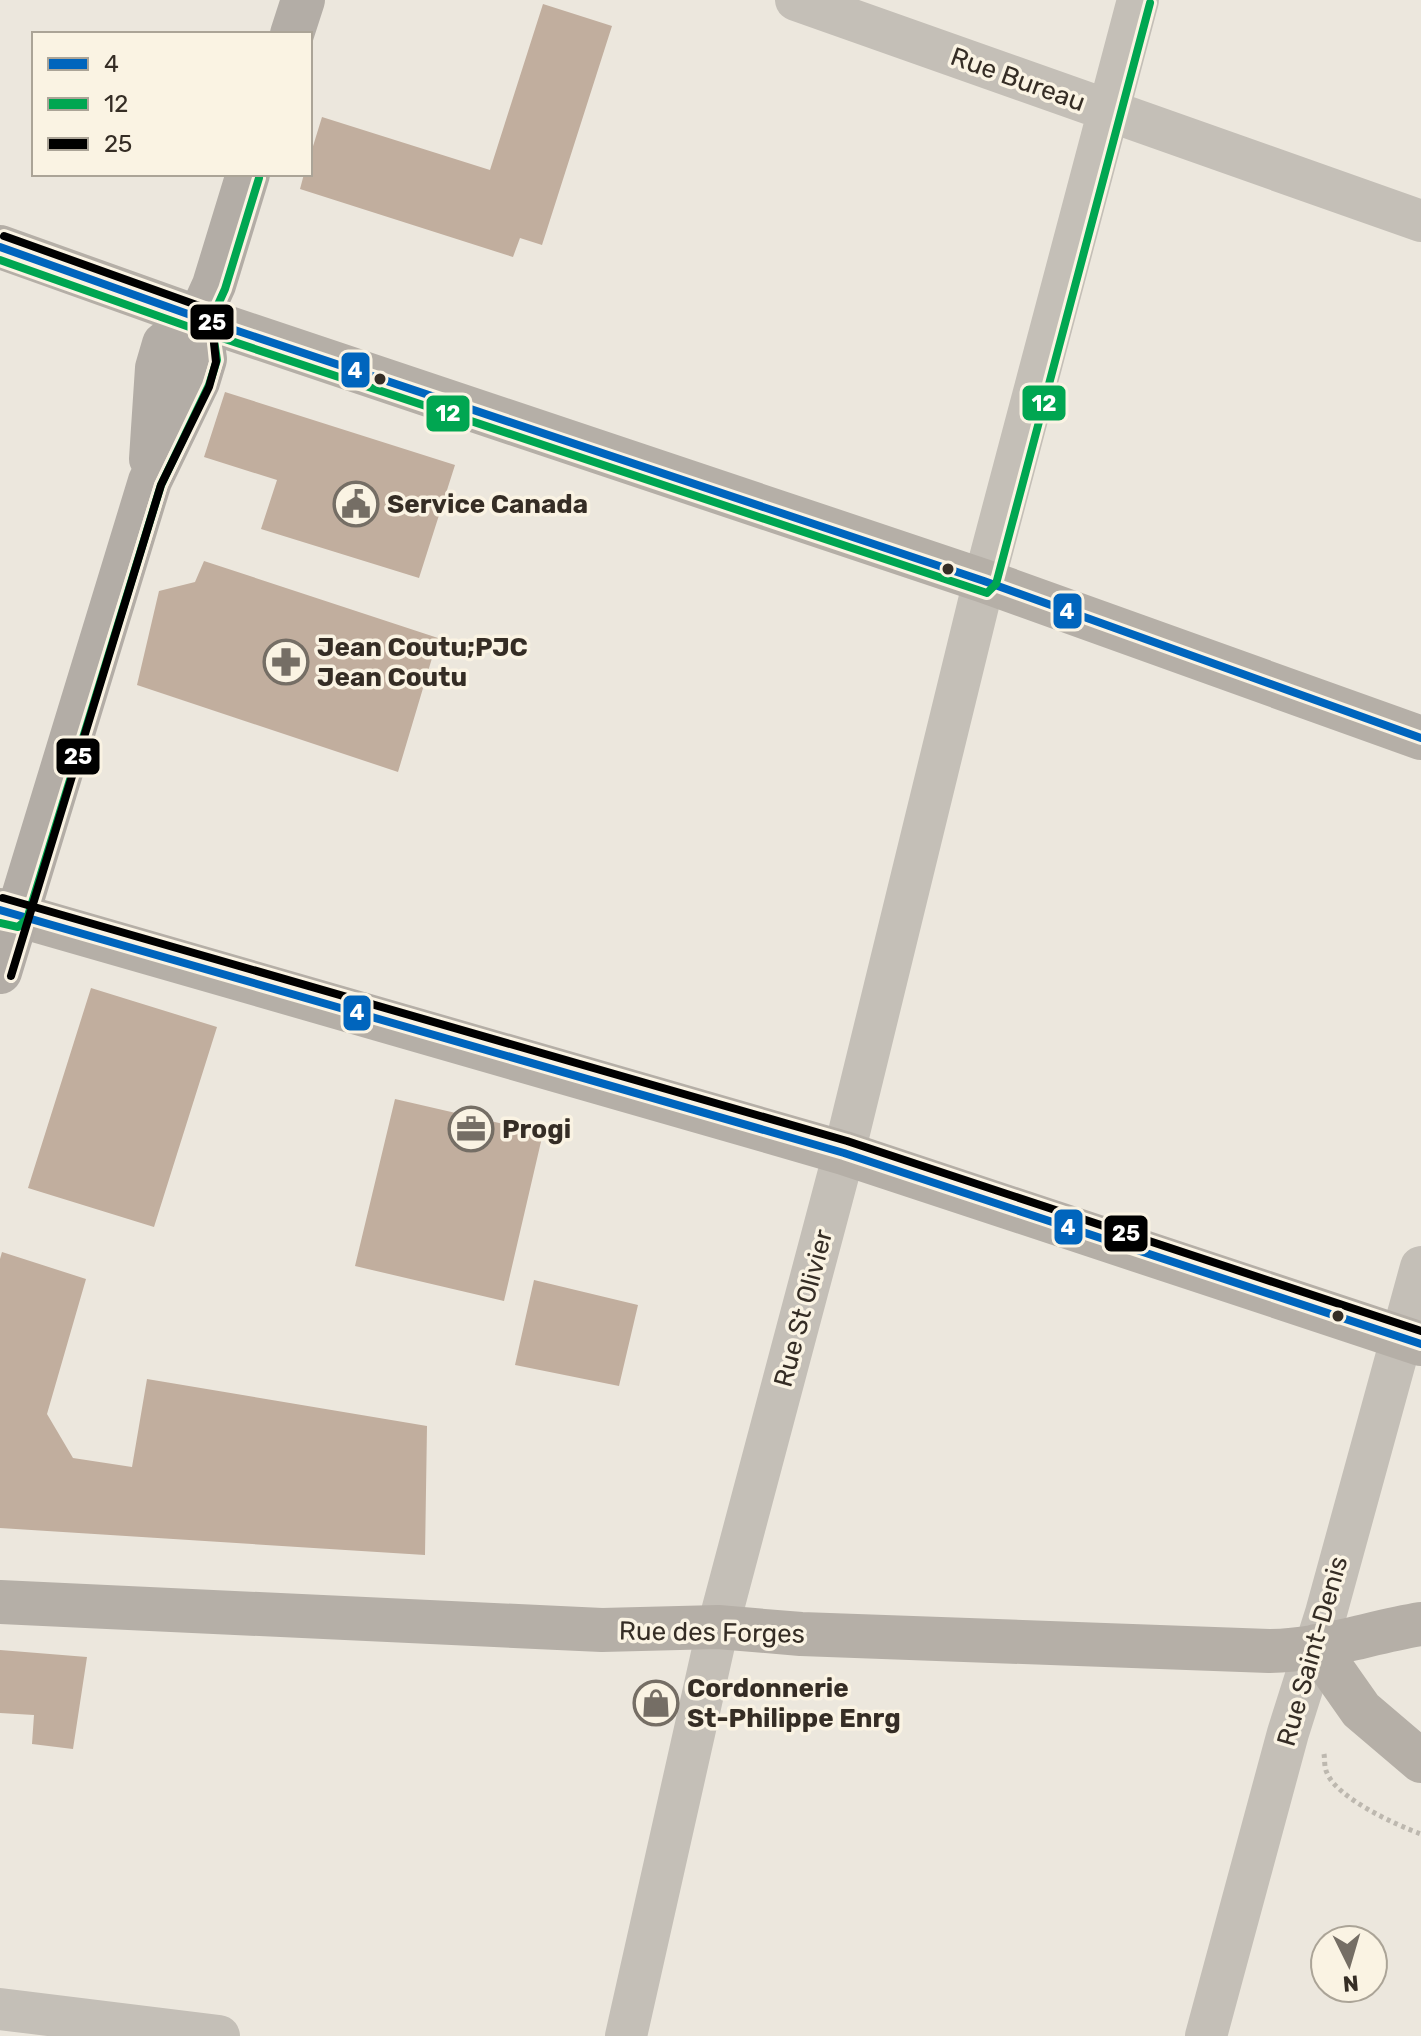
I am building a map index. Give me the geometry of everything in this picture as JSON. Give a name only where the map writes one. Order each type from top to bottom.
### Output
[{"type":"main road","points":[[293,32],[303,0]]},
{"type":"main road","points":[[0,972],[8,912],[150,481],[198,382],[205,359],[199,318],[214,285],[247,176]]},
{"type":"street","name":"Rue Bureau","points":[[796,0],[1421,221]]},
{"type":"street","name":"Rue St Olivier","points":[[626,2036],[718,1627],[844,1153],[984,581],[1138,0]]},
{"type":"street","points":[[0,247],[199,318],[984,581],[1421,738]]},
{"type":"street","points":[[8,912],[844,1153],[1411,1341]]},
{"type":"street","name":"Rue Saint-Denis","points":[[1206,2036],[1288,1733],[1411,1341],[1421,1267]]},
{"type":"street","name":"Rue des Forges","points":[[0,1602],[602,1630],[718,1627],[801,1634],[1284,1651],[1421,1624]]},
{"type":"street","points":[[1316,1646],[1361,1710],[1421,1761]]},
{"type":"street","points":[[0,2009],[219,2036]]},
{"type":"path","points":[[1324,1747],[1327,1774],[1333,1781],[1371,1812],[1421,1834]]},
{"type":"building","points":[[543,4],[612,26],[542,245],[520,238],[513,257],[300,189],[303,176],[312,176],[312,150],[322,117],[490,170]]},
{"type":"building","name":"Service Canada","points":[[225,392],[455,465],[419,578],[261,529],[277,480],[204,457]]},
{"type":"building","name":"Jean Coutu;PJC Jean Coutu","points":[[204,561],[438,638],[398,772],[137,685],[159,591],[195,582]]},
{"type":"building","points":[[91,988],[217,1027],[154,1227],[28,1188]]},
{"type":"building","points":[[395,1099],[543,1133],[504,1301],[355,1266]]},
{"type":"building","points":[[2,1252],[86,1279],[47,1414],[73,1458],[132,1467],[147,1379],[427,1426],[425,1555],[0,1528]]},
{"type":"building","points":[[534,1280],[638,1305],[619,1386],[515,1365]]},
{"type":"building","points":[[0,1650],[87,1657],[73,1749],[32,1744],[34,1715],[0,1713]]},
{"type":"transit line","name":"12","points":[[0,260],[195,329],[987,593],[996,584],[1150,3]]},
{"type":"transit line","name":"12","points":[[0,923],[18,927],[27,919],[161,485],[209,385],[217,360],[211,320],[225,289],[259,178]]},
{"type":"transit line","name":"25","points":[[4,236],[205,308],[211,315],[216,362],[209,387],[161,485],[11,976]]},
{"type":"transit line","name":"4","points":[[0,247],[199,318],[984,581],[1421,738]]},
{"type":"transit line","name":"25","points":[[3,898],[847,1141],[1421,1331]]},
{"type":"transit line","name":"4","points":[[0,910],[844,1153],[1421,1344]]},
{"type":"place","name":"Service Canada","points":[[356,504]]},
{"type":"place","name":"Jean Coutu;PJC Jean Coutu","points":[[286,662]]},
{"type":"place","name":"Progi","points":[[471,1129]]},
{"type":"place","name":"Cordonnerie St-Philippe Enrg","points":[[656,1703]]}]
